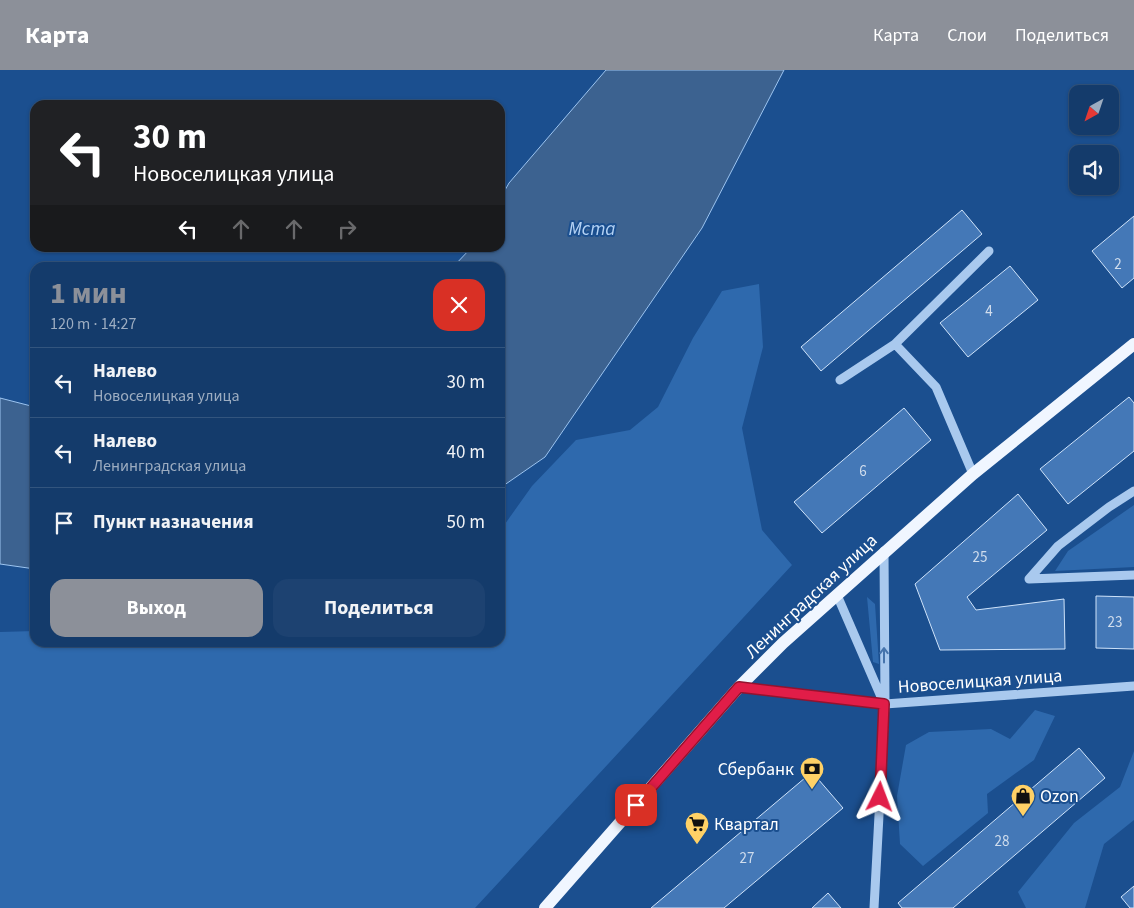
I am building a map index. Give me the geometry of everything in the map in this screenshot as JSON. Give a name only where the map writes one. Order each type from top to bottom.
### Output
[{"type":"main road","name":"Ленинградская улица","points":[[546,908],[739,687],[884,551],[973,474],[1134,344]]},
{"type":"street","points":[[840,380],[894,344],[989,251]]},
{"type":"street","points":[[894,344],[936,388],[973,474]]},
{"type":"street","points":[[1134,491],[1109,507],[1058,546],[1029,579],[1134,575]]},
{"type":"street","points":[[874,908],[884,704],[884,551]]},
{"type":"street","points":[[837,595],[884,704]]},
{"type":"street","name":"Новоселицкая улица","points":[[739,687],[884,704],[1134,686]]},
{"type":"shaded area","points":[[759,284],[763,347],[742,428],[762,530],[792,565],[475,908],[0,908],[0,632],[30,631],[30,647],[505,647],[505,524],[532,486],[576,440],[630,430],[658,407],[693,338],[722,291]]},
{"type":"shaded area","points":[[1134,505],[1134,567],[1055,571],[1068,551]]},
{"type":"shaded area","points":[[867,597],[875,604],[879,664],[873,662]]},
{"type":"shaded area","points":[[1035,710],[1055,716],[1034,760],[987,794],[988,813],[923,866],[900,844],[897,796],[906,745],[929,732],[991,729],[1010,739]]},
{"type":"shaded area","points":[[1134,751],[1134,820],[1104,844],[1085,908],[1026,908],[1018,892],[1074,823],[1120,787]]},
{"type":"water","name":"Мста","points":[[606,70],[784,70],[702,228],[545,457],[505,485],[505,262],[458,262],[467,252],[505,252],[505,190],[509,183]]},
{"type":"water","points":[[0,398],[30,406],[30,568],[0,564]]},
{"type":"building","points":[[962,210],[982,234],[821,371],[801,347]]},
{"type":"building","points":[[1134,216],[1134,278],[1122,288],[1092,251]]},
{"type":"building","points":[[1010,266],[1038,300],[968,357],[940,323]]},
{"type":"building","points":[[1129,397],[1134,403],[1134,451],[1068,504],[1040,469]]},
{"type":"building","points":[[904,408],[931,440],[822,533],[794,502]]},
{"type":"building","points":[[1018,494],[1047,530],[967,597],[976,610],[1064,599],[1065,649],[940,650],[915,584]]},
{"type":"building","points":[[1096,596],[1134,597],[1134,649],[1096,648]]},
{"type":"building","points":[[1079,748],[1105,778],[953,908],[902,908],[898,903]]},
{"type":"building","points":[[812,772],[843,808],[724,908],[651,908]]},
{"type":"building","points":[[1134,886],[1134,908],[1130,908],[1121,897]]},
{"type":"building","points":[[828,893],[841,908],[812,908]]},
{"type":"place","name":"Сбербанк","points":[[812,790]]},
{"type":"place","name":"Ozon","points":[[1023,817]]},
{"type":"place","name":"Квартал","points":[[697,845]]},
{"type":"route","points":[[636,805],[739,687],[884,704],[880,797]]}]
